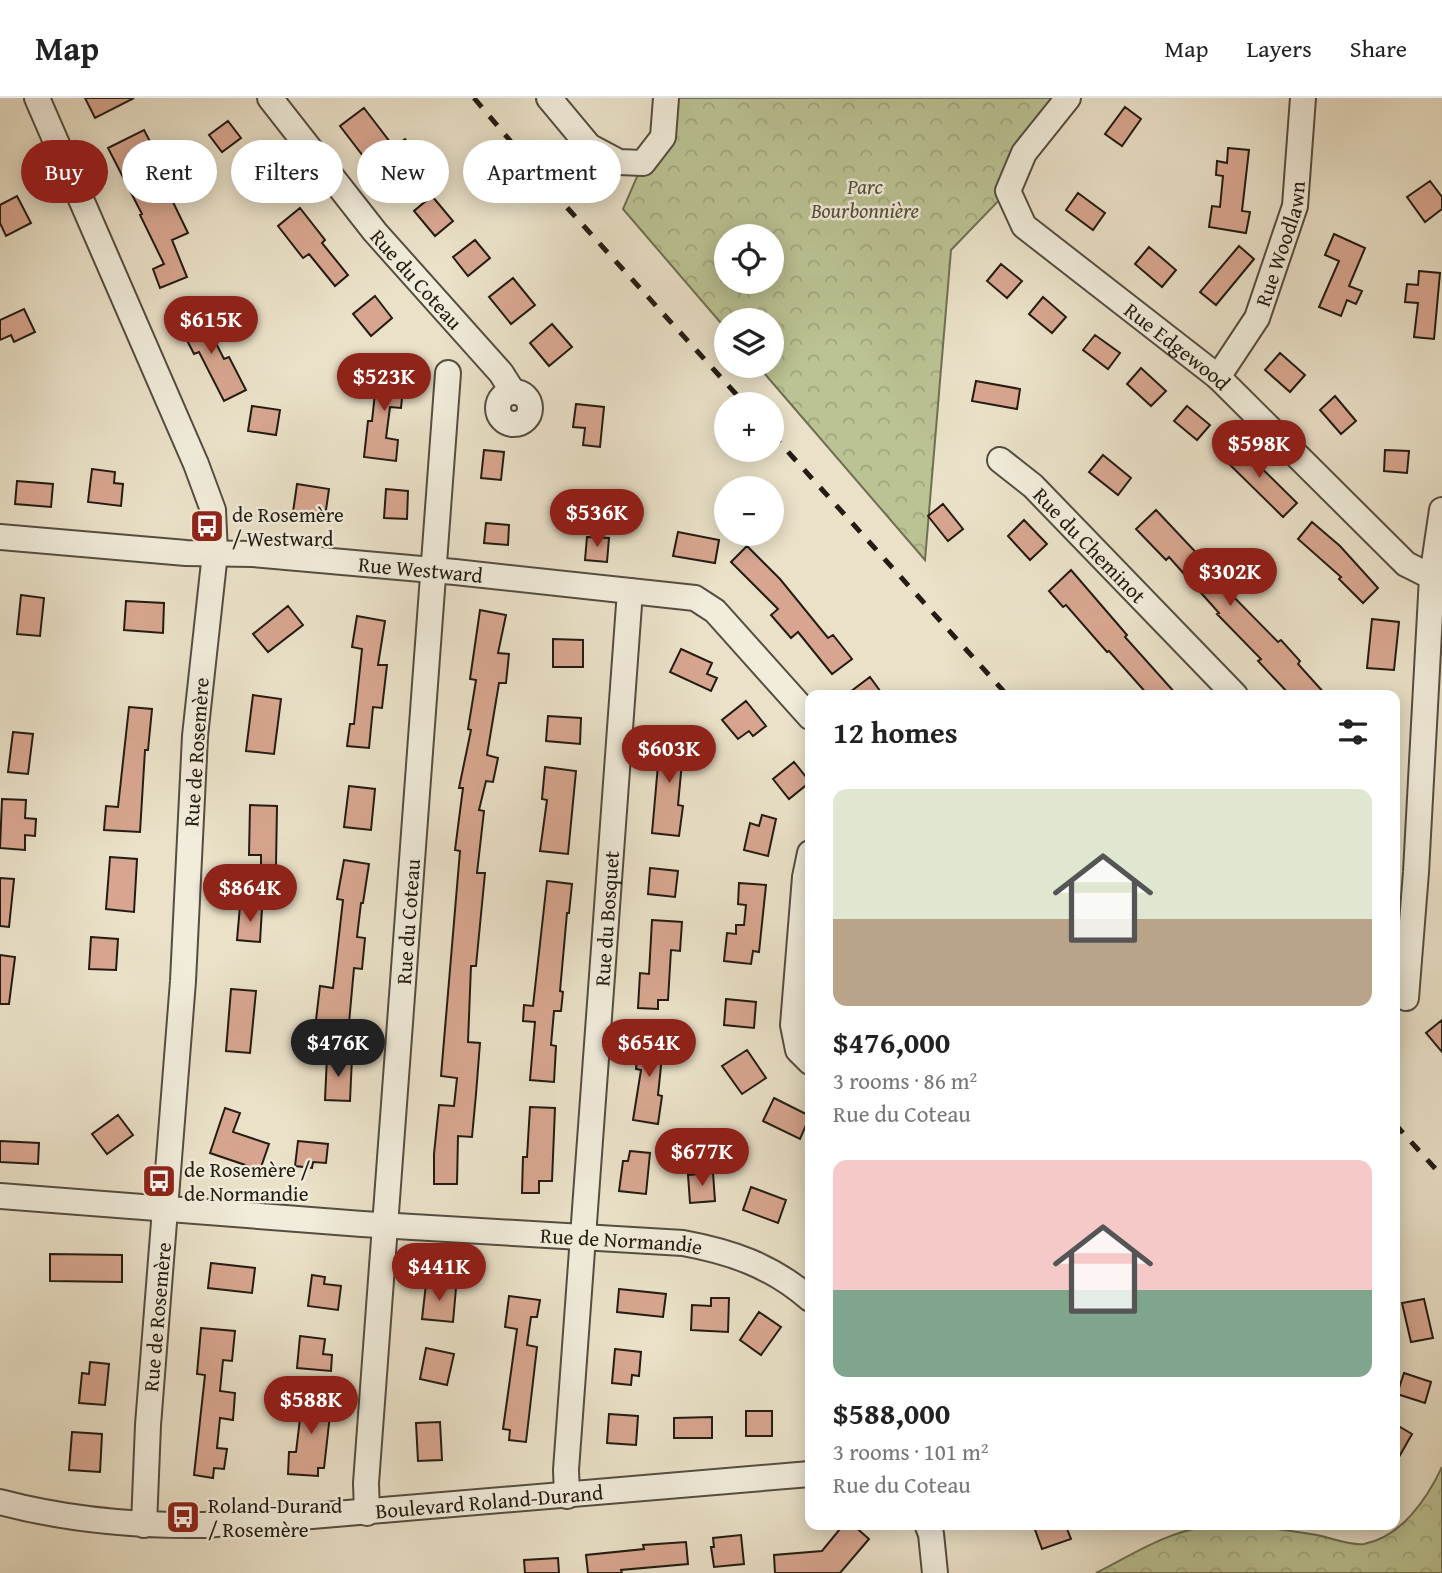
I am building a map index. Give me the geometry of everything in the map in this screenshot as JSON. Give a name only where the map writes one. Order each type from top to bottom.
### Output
[{"type":"street","name":"Rue de Rosemère","points":[[37,98],[208,493],[215,520],[215,553],[195,736],[185,962],[148,1425],[144,1525]]},
{"type":"street","name":"Rue du Coteau","points":[[271,98],[375,232],[501,373],[513,392]]},
{"type":"street","points":[[549,98],[589,146],[620,162],[643,163],[663,137],[666,98]]},
{"type":"street","name":"Rue Edgewood","points":[[1068,98],[1024,153],[1008,191],[1024,226],[1218,377],[1406,564],[1432,577]]},
{"type":"street","name":"Rue Woodlawn","points":[[1218,377],[1257,318],[1295,206],[1303,98]]},
{"type":"street","name":"Rue du Coteau","points":[[368,1513],[366,1483],[384,1225],[448,373]]},
{"type":"street","name":"Rue du Cheminot","points":[[1000,460],[1034,486],[1230,690]]},
{"type":"street","points":[[1406,998],[1406,868],[1432,577],[1442,510]]},
{"type":"street","name":"Rue Westward","points":[[0,537],[186,553],[253,554],[687,597],[708,605],[805,712]]},
{"type":"street","name":"Rue du Bosquet","points":[[567,1496],[566,1470],[630,592]]},
{"type":"street","points":[[805,877],[793,1025],[794,1041],[805,1057]]},
{"type":"street","name":"Rue de Normandie","points":[[0,1196],[384,1225],[676,1242],[721,1250],[763,1266],[789,1281],[805,1295]]},
{"type":"street","name":"Boulevard Roland-Durand","points":[[0,1502],[64,1517],[144,1525],[222,1524],[805,1474]]},
{"type":"street","points":[[919,1573],[916,1537],[924,1530]]},
{"type":"street","points":[[928,1530],[935,1573]]},
{"type":"green space","name":"Parc Bourbonnière","points":[[666,98],[1068,98],[1008,191],[951,250],[925,560],[784,396],[784,392],[780,392],[768,378],[784,378],[784,308],[714,308],[714,315],[623,209]]},
{"type":"green space","points":[[1442,1467],[1442,1573],[1096,1573],[1162,1539],[1191,1530],[1282,1530],[1364,1544],[1400,1530],[1400,1526],[1429,1492]]},
{"type":"building","points":[[85,98],[134,98],[95,118]]},
{"type":"building","points":[[1125,107],[1141,119],[1122,146],[1105,134]]},
{"type":"building","points":[[364,108],[389,140],[357,140],[357,148],[340,126]]},
{"type":"building","points":[[228,121],[241,138],[231,140],[231,145],[222,152],[217,145],[217,140],[213,140],[209,135]]},
{"type":"building","points":[[144,130],[149,140],[124,140]]},
{"type":"building","points":[[122,141],[122,175],[108,148]]},
{"type":"building","points":[[1228,148],[1249,150],[1242,211],[1250,212],[1246,233],[1209,227],[1212,206],[1220,207],[1223,176],[1216,175],[1217,161],[1227,163]]},
{"type":"building","points":[[1430,181],[1442,197],[1442,209],[1425,222],[1407,197]]},
{"type":"building","points":[[1078,193],[1105,213],[1093,230],[1066,210]]},
{"type":"building","points":[[17,196],[31,223],[6,236],[0,223],[0,205]]},
{"type":"building","points":[[136,203],[173,203],[188,233],[172,240],[187,277],[160,288],[153,269],[164,264],[140,215],[142,214]]},
{"type":"building","points":[[424,203],[438,203],[453,221],[435,236],[414,211]]},
{"type":"building","points":[[300,208],[325,240],[322,243],[348,275],[335,286],[309,254],[303,258],[278,226]]},
{"type":"building","points":[[1334,234],[1365,248],[1349,286],[1362,291],[1356,304],[1347,300],[1341,316],[1319,307],[1339,261],[1325,255]]},
{"type":"building","points":[[475,240],[490,258],[468,276],[453,257]]},
{"type":"building","points":[[1239,246],[1254,259],[1216,305],[1200,292]]},
{"type":"building","points":[[1149,247],[1176,270],[1162,287],[1135,264]]},
{"type":"building","points":[[1001,264],[1022,281],[1007,298],[987,281]]},
{"type":"building","points":[[1419,271],[1440,273],[1434,339],[1414,337],[1418,303],[1405,302],[1407,284],[1418,285]]},
{"type":"building","points":[[513,278],[535,305],[511,324],[489,297]]},
{"type":"building","points":[[375,296],[392,318],[371,336],[353,314]]},
{"type":"building","points":[[1043,297],[1066,317],[1052,333],[1029,314]]},
{"type":"building","points":[[24,309],[35,332],[14,342],[11,335],[0,340],[0,320]]},
{"type":"building","points":[[199,310],[224,359],[229,357],[246,390],[224,401],[199,352],[194,354],[177,321]]},
{"type":"building","points":[[552,324],[572,347],[549,366],[530,343]]},
{"type":"building","points":[[1095,335],[1120,353],[1108,369],[1083,350]]},
{"type":"building","points":[[1280,353],[1305,375],[1290,392],[1265,370]]},
{"type":"building","points":[[378,365],[405,368],[401,408],[390,407],[386,438],[398,440],[396,461],[364,457],[368,421],[372,421]]},
{"type":"building","points":[[1141,368],[1166,391],[1151,406],[1127,384]]},
{"type":"building","points":[[976,381],[1020,389],[1017,409],[972,401]]},
{"type":"building","points":[[1335,396],[1356,421],[1341,434],[1320,410]]},
{"type":"building","points":[[576,404],[604,407],[600,447],[583,445],[585,428],[573,427]]},
{"type":"building","points":[[252,406],[280,410],[276,435],[248,431]]},
{"type":"building","points":[[1187,406],[1210,425],[1197,440],[1174,421]]},
{"type":"building","points":[[1235,442],[1297,503],[1283,517],[1221,456]]},
{"type":"building","points":[[484,450],[504,452],[501,480],[481,478]]},
{"type":"building","points":[[1385,450],[1409,451],[1407,473],[1384,471]]},
{"type":"building","points":[[1103,455],[1131,478],[1118,495],[1089,472]]},
{"type":"building","points":[[92,469],[115,472],[114,483],[123,484],[121,506],[88,502]]},
{"type":"building","points":[[17,481],[53,484],[51,507],[15,504]]},
{"type":"building","points":[[297,484],[329,489],[325,517],[293,512]]},
{"type":"building","points":[[386,489],[408,491],[407,519],[384,518]]},
{"type":"building","points":[[943,504],[963,529],[948,541],[928,516]]},
{"type":"building","points":[[1156,510],[1221,579],[1218,581],[1278,642],[1281,640],[1321,690],[1285,690],[1258,661],[1261,659],[1217,614],[1219,613],[1169,557],[1166,560],[1136,529]]},
{"type":"building","points":[[1024,520],[1047,544],[1030,560],[1008,536]]},
{"type":"building","points":[[1312,522],[1340,546],[1378,588],[1363,603],[1339,579],[1341,577],[1298,539]]},
{"type":"building","points":[[486,523],[509,525],[508,545],[484,543]]},
{"type":"building","points":[[678,532],[714,539],[714,546],[718,546],[715,563],[673,556]]},
{"type":"building","points":[[587,537],[609,538],[607,562],[585,560]]},
{"type":"building","points":[[747,546],[780,579],[828,638],[833,635],[852,659],[832,674],[798,632],[791,638],[771,615],[778,609],[731,562]]},
{"type":"building","points":[[1071,570],[1173,690],[1144,690],[1066,605],[1063,607],[1049,591]]},
{"type":"building","points":[[21,595],[44,598],[40,636],[17,634]]},
{"type":"building","points":[[126,601],[164,603],[163,633],[124,630]]},
{"type":"building","points":[[288,606],[303,625],[268,652],[253,634]]},
{"type":"building","points":[[480,610],[506,615],[498,653],[509,654],[506,683],[499,683],[487,755],[498,758],[493,782],[486,781],[479,810],[484,811],[477,873],[485,873],[476,966],[471,966],[468,1042],[480,1043],[476,1094],[472,1137],[458,1136],[457,1184],[434,1184],[439,1105],[454,1106],[457,1078],[441,1076],[460,851],[455,850],[463,788],[459,788],[471,730],[468,729],[476,680],[470,679]]},
{"type":"building","points":[[357,616],[385,621],[378,665],[387,665],[382,708],[373,707],[369,748],[347,746],[350,724],[354,724],[362,649],[352,647]]},
{"type":"building","points":[[1372,619],[1399,622],[1394,670],[1367,668]]},
{"type":"building","points":[[553,639],[583,640],[583,667],[553,667]]},
{"type":"building","points":[[681,649],[712,663],[707,674],[717,678],[711,691],[670,672]]},
{"type":"building","points":[[870,677],[879,690],[853,690]]},
{"type":"building","points":[[253,695],[281,699],[274,754],[246,751]]},
{"type":"building","points":[[746,701],[766,726],[753,736],[749,731],[738,739],[722,720]]},
{"type":"building","points":[[129,707],[152,709],[148,750],[145,750],[140,832],[104,830],[106,806],[118,807]]},
{"type":"building","points":[[548,716],[581,718],[580,744],[546,741]]},
{"type":"building","points":[[661,731],[685,733],[681,753],[683,751],[678,805],[683,806],[679,836],[652,833]]},
{"type":"building","points":[[13,732],[33,734],[28,774],[8,772]]},
{"type":"building","points":[[794,762],[805,776],[805,786],[789,799],[773,779]]},
{"type":"building","points":[[545,767],[576,771],[568,854],[540,851],[547,800],[542,799]]},
{"type":"building","points":[[349,786],[375,789],[371,830],[344,827]]},
{"type":"building","points":[[2,799],[26,800],[25,818],[36,819],[35,836],[25,835],[25,850],[0,848]]},
{"type":"building","points":[[250,805],[277,806],[276,865],[261,865],[261,855],[249,855]]},
{"type":"building","points":[[762,815],[776,819],[768,856],[744,850],[750,823],[759,826]]},
{"type":"building","points":[[110,857],[137,859],[134,912],[106,909]]},
{"type":"building","points":[[344,860],[369,864],[357,937],[365,938],[362,969],[354,968],[349,1023],[316,1020],[320,986],[333,988],[343,900],[337,899]]},
{"type":"building","points":[[650,868],[678,871],[675,897],[648,894]]},
{"type":"building","points":[[0,878],[14,879],[9,927],[0,926]]},
{"type":"building","points":[[547,881],[572,884],[560,991],[563,992],[561,1011],[554,1011],[551,1045],[556,1046],[554,1082],[530,1080],[535,1022],[523,1021],[524,1005],[533,1006]]},
{"type":"building","points":[[739,883],[766,885],[759,952],[753,951],[751,964],[724,961],[727,933],[736,934],[736,925],[744,925],[746,905],[738,904]]},
{"type":"building","points":[[240,906],[262,908],[260,942],[237,940]]},
{"type":"building","points":[[652,920],[682,922],[680,951],[671,950],[668,1000],[658,1000],[658,1009],[638,1008],[640,973],[649,974]]},
{"type":"building","points":[[91,937],[118,939],[116,970],[89,969]]},
{"type":"building","points":[[0,955],[15,957],[9,1004],[0,1004]]},
{"type":"building","points":[[231,989],[256,991],[250,1053],[226,1051]]},
{"type":"building","points":[[726,999],[756,1002],[754,1028],[724,1025]]},
{"type":"building","points":[[1442,1020],[1442,1052],[1426,1033]]},
{"type":"building","points":[[640,1035],[664,1037],[658,1124],[633,1120],[641,1070],[636,1069]]},
{"type":"building","points":[[747,1050],[766,1078],[742,1094],[722,1066]]},
{"type":"building","points":[[327,1056],[352,1057],[350,1101],[325,1100]]},
{"type":"building","points":[[774,1098],[805,1114],[805,1128],[800,1139],[763,1121]]},
{"type":"building","points":[[530,1107],[555,1108],[552,1181],[539,1181],[539,1193],[522,1193],[523,1157],[527,1157]]},
{"type":"building","points":[[225,1108],[240,1113],[233,1132],[269,1144],[260,1170],[210,1153]]},
{"type":"building","points":[[118,1115],[133,1135],[107,1154],[92,1134]]},
{"type":"building","points":[[0,1141],[39,1143],[38,1164],[0,1162]]},
{"type":"building","points":[[298,1141],[328,1144],[326,1163],[313,1162],[312,1168],[295,1166]]},
{"type":"building","points":[[630,1151],[650,1153],[646,1194],[619,1191],[623,1161],[628,1161]]},
{"type":"building","points":[[713,1173],[715,1201],[690,1203],[688,1175]]},
{"type":"building","points":[[751,1187],[786,1200],[778,1223],[743,1210]]},
{"type":"building","points":[[50,1254],[122,1255],[122,1282],[50,1281]]},
{"type":"building","points":[[211,1263],[255,1268],[252,1293],[208,1288]]},
{"type":"building","points":[[312,1275],[325,1277],[324,1284],[341,1286],[338,1310],[308,1306]]},
{"type":"building","points":[[426,1284],[456,1288],[453,1322],[422,1319]]},
{"type":"building","points":[[619,1289],[666,1294],[663,1317],[617,1312]]},
{"type":"building","points":[[509,1296],[540,1300],[537,1317],[531,1317],[527,1345],[537,1347],[526,1442],[509,1440],[510,1430],[503,1429],[517,1329],[505,1327]]},
{"type":"building","points":[[711,1298],[729,1298],[728,1332],[691,1330],[692,1305],[711,1306]]},
{"type":"building","points":[[1424,1299],[1433,1338],[1411,1342],[1402,1303]]},
{"type":"building","points":[[759,1312],[781,1327],[761,1355],[740,1340]]},
{"type":"building","points":[[201,1328],[235,1331],[232,1361],[223,1360],[220,1391],[235,1393],[233,1420],[220,1418],[217,1448],[227,1449],[224,1469],[214,1468],[213,1478],[194,1475],[205,1375],[197,1374]]},
{"type":"building","points":[[300,1336],[325,1339],[323,1354],[332,1355],[331,1371],[297,1368]]},
{"type":"building","points":[[426,1348],[454,1354],[447,1385],[420,1379]]},
{"type":"building","points":[[615,1349],[641,1352],[639,1376],[632,1375],[631,1385],[612,1383]]},
{"type":"building","points":[[90,1362],[109,1364],[105,1405],[79,1403],[82,1373],[89,1374]]},
{"type":"building","points":[[1404,1373],[1431,1382],[1425,1403],[1400,1395]]},
{"type":"building","points":[[303,1394],[332,1397],[324,1468],[318,1468],[318,1476],[288,1474],[289,1452],[296,1452]]},
{"type":"building","points":[[746,1411],[772,1411],[772,1436],[746,1436]]},
{"type":"building","points":[[609,1414],[638,1416],[636,1445],[607,1443]]},
{"type":"building","points":[[712,1417],[712,1438],[674,1438],[674,1418]]},
{"type":"building","points":[[440,1422],[442,1460],[418,1461],[416,1423]]},
{"type":"building","points":[[1400,1427],[1412,1434],[1400,1455]]},
{"type":"building","points":[[72,1432],[102,1434],[100,1472],[69,1470]]},
{"type":"building","points":[[839,1530],[859,1530],[869,1539],[840,1573],[775,1573],[774,1555],[822,1551]]},
{"type":"building","points":[[1035,1530],[1067,1530],[1071,1539],[1042,1549]]},
{"type":"building","points":[[741,1535],[744,1564],[714,1567],[711,1547],[714,1547],[713,1538]]},
{"type":"building","points":[[686,1542],[688,1564],[621,1570],[622,1573],[588,1573],[586,1555],[644,1549],[643,1545]]},
{"type":"building","points":[[558,1558],[559,1573],[525,1573],[524,1560]]},
{"type":"railway","points":[[474,98],[562,202],[734,392]]},
{"type":"railway","points":[[784,447],[1002,690]]},
{"type":"railway","points":[[1400,1130],[1442,1176]]},
{"type":"place","name":"de Rosemère / Westward","points":[[207,526]]},
{"type":"place","name":"de Rosemère / de Normandie","points":[[159,1181]]},
{"type":"place","name":"Roland-Durand / Rosemère","points":[[183,1517]]}]
